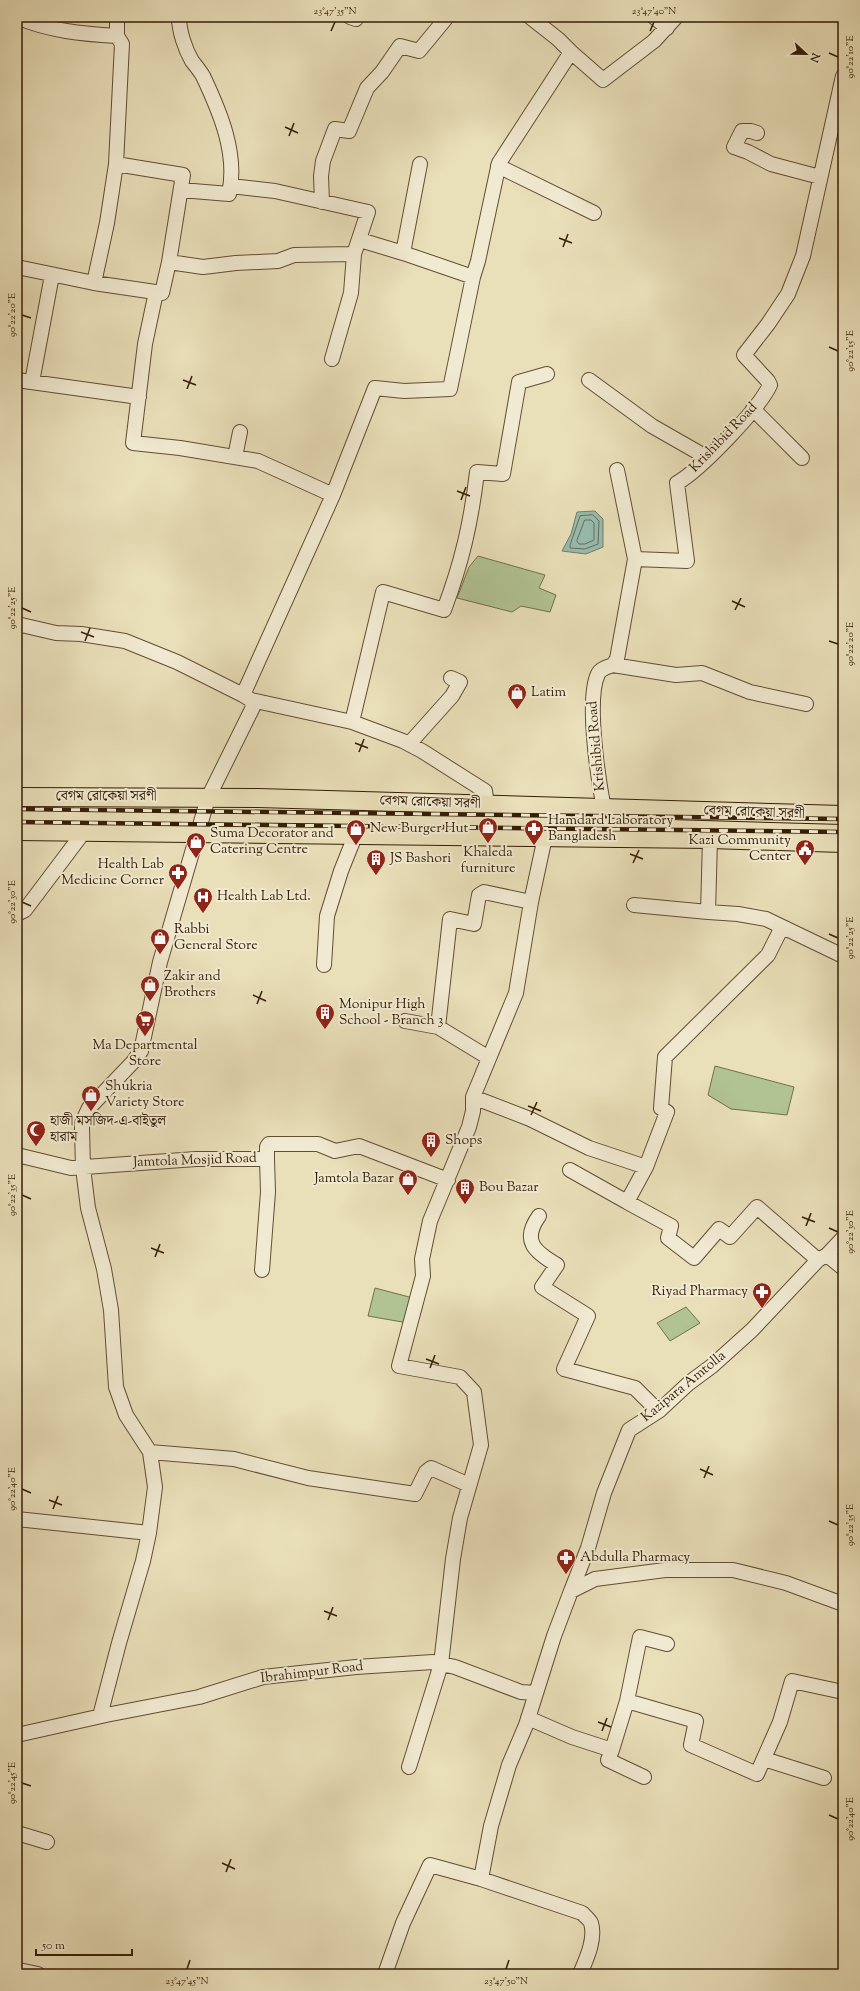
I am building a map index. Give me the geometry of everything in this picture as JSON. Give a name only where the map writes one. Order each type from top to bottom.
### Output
[{"type":"main road","name":"বেগম রোকেয়া সরণী","points":[[17,797],[208,798],[843,815]]},
{"type":"main road","name":"বেগম রোকেয়া সরণী","points":[[17,831],[710,839],[843,843]]},
{"type":"street","points":[[17,17],[29,23],[73,34],[117,36]]},
{"type":"street","points":[[94,284],[107,223],[116,164],[122,44],[117,36],[118,17]]},
{"type":"street","points":[[179,17],[179,27],[191,60],[202,74],[224,126],[230,159],[231,186],[229,194],[180,190]]},
{"type":"street","points":[[350,17],[356,19],[358,17]]},
{"type":"street","points":[[322,202],[321,176],[323,161],[335,129],[349,131],[367,88],[382,72],[400,46],[419,51],[447,17]]},
{"type":"street","points":[[530,17],[558,39],[603,80],[654,40],[671,23],[654,17]]},
{"type":"street","points":[[247,698],[333,495],[375,388],[404,391],[450,390],[498,166],[571,52]]},
{"type":"street","name":"Krishibid Road","points":[[635,559],[687,561],[677,483],[698,469],[753,410],[770,385],[744,355],[768,324],[788,294],[803,256],[843,76]]},
{"type":"street","points":[[757,133],[742,131],[734,147],[748,152],[771,164],[820,177]]},
{"type":"street","points":[[17,267],[94,284],[162,293],[169,262],[183,175],[116,164]]},
{"type":"street","points":[[403,253],[420,164]]},
{"type":"street","points":[[498,166],[594,213]]},
{"type":"street","points":[[231,186],[275,192],[368,212],[360,240],[354,254],[351,293],[332,359]]},
{"type":"street","points":[[360,240],[473,277]]},
{"type":"street","points":[[169,262],[203,267],[236,263],[278,261],[294,255],[354,254]]},
{"type":"street","points":[[32,382],[52,275]]},
{"type":"street","points":[[156,292],[145,344],[133,443],[236,457],[258,462],[333,495]]},
{"type":"street","points":[[352,722],[383,592],[444,610],[459,571],[465,547],[477,472],[504,474],[519,382],[547,374]]},
{"type":"street","points":[[17,380],[139,397]]},
{"type":"street","points":[[589,380],[652,426],[708,458]]},
{"type":"street","points":[[753,410],[802,458]]},
{"type":"street","points":[[236,457],[240,432]]},
{"type":"street","points":[[617,470],[635,559],[617,659],[614,665],[676,675],[702,673],[750,692],[806,704]]},
{"type":"street","points":[[17,624],[56,633],[81,634],[125,641],[177,662],[247,698],[352,722],[409,744],[485,791],[488,805]]},
{"type":"street","name":"Krishibid Road","points":[[604,809],[592,699],[598,673],[604,668],[614,665]]},
{"type":"street","points":[[409,744],[452,696],[460,682],[451,678]]},
{"type":"street","points":[[100,1716],[144,1561],[149,1533],[154,1487],[150,1452],[126,1416],[116,1387],[111,1310],[100,1250],[88,1208],[83,1168],[82,1123],[89,1108],[133,1062],[141,1051],[160,962],[208,798],[253,707],[247,698]]},
{"type":"street","points":[[17,914],[26,910],[76,832]]},
{"type":"street","points":[[324,965],[327,916],[341,871],[355,836]]},
{"type":"street","points":[[409,1767],[441,1664],[453,1559],[460,1518],[480,1445],[474,1392],[460,1377],[399,1366],[423,1276],[422,1259],[425,1237],[430,1221],[469,1127],[473,1098],[516,993],[531,902],[545,837]]},
{"type":"street","points":[[708,912],[710,839]]},
{"type":"street","points":[[438,1027],[450,919],[474,924],[479,895],[484,892],[531,902]]},
{"type":"street","points":[[634,905],[738,914],[766,919],[843,956]]},
{"type":"street","points":[[627,1202],[646,1167],[667,1112],[660,1108],[665,1057],[768,955],[782,927]]},
{"type":"street","points":[[405,1021],[438,1027],[489,1058]]},
{"type":"street","points":[[473,1098],[530,1119],[589,1148],[646,1167]]},
{"type":"street","name":"Jamtola Mosjid Road","points":[[17,1154],[71,1168],[83,1168],[196,1159],[267,1159],[267,1147],[269,1144],[318,1144],[335,1151],[359,1146],[448,1180]]},
{"type":"street","points":[[262,1270],[268,1192],[267,1159]]},
{"type":"street","points":[[570,1170],[671,1226],[668,1238],[694,1258],[720,1229],[730,1237],[757,1207],[823,1258],[843,1268]]},
{"type":"street","points":[[538,1216],[531,1227],[534,1248],[539,1254],[557,1265],[542,1287],[588,1316],[564,1369],[635,1388],[658,1411]]},
{"type":"street","name":"Kazipara Amtolla","points":[[481,1879],[491,1826],[509,1766],[528,1718],[554,1636],[588,1548],[604,1493],[629,1430],[658,1411],[689,1383],[712,1366],[752,1330],[843,1238]]},
{"type":"street","points":[[150,1452],[234,1458],[308,1478],[415,1494],[426,1472],[431,1468],[469,1485]]},
{"type":"street","points":[[17,1519],[149,1533]]},
{"type":"street","points":[[571,1591],[595,1579],[665,1570],[733,1570],[786,1583],[843,1604]]},
{"type":"street","points":[[644,1777],[608,1760],[627,1701],[640,1637],[667,1644]]},
{"type":"street","name":"Ibrahimpur Road","points":[[17,1734],[200,1697],[263,1677],[395,1664],[433,1662],[455,1667],[521,1692],[536,1693]]},
{"type":"street","points":[[627,1701],[696,1721],[691,1745],[757,1774],[780,1722],[792,1681],[843,1692]]},
{"type":"street","points":[[528,1718],[612,1750]]},
{"type":"street","points":[[764,1760],[824,1778]]},
{"type":"street","points":[[17,1833],[47,1842]]},
{"type":"street","points":[[385,1974],[403,1923],[430,1865],[481,1879],[582,1913],[591,1922],[592,1935],[587,1957],[580,1974]]},
{"type":"street","points":[[17,1974],[19,1970],[38,1974]]},
{"type":"green space","points":[[478,556],[545,575],[539,588],[556,595],[550,612],[521,606],[512,612],[457,598],[469,567]]},
{"type":"green space","points":[[715,1066],[794,1087],[787,1115],[731,1109],[708,1095]]},
{"type":"green space","points":[[375,1288],[413,1298],[408,1323],[368,1316]]},
{"type":"green space","points":[[686,1307],[700,1323],[670,1341],[657,1323]]},
{"type":"water","points":[[595,511],[603,519],[603,547],[586,554],[562,551],[571,534],[577,512]]},
{"type":"railway","points":[[17,809],[843,819]]},
{"type":"railway","points":[[17,822],[843,832]]},
{"type":"place","name":"Latim","points":[[517,710]]},
{"type":"place","name":"Khaleda furniture","points":[[488,844]]},
{"type":"place","name":"New Burger Hut","points":[[356,846]]},
{"type":"place","name":"Hamdard Laboratory Bangladesh","points":[[534,846]]},
{"type":"place","name":"Suma Decorator and Catering Centre","points":[[196,859]]},
{"type":"place","name":"Kazi Community Center","points":[[805,866]]},
{"type":"place","name":"JS Bashori","points":[[376,876]]},
{"type":"place","name":"Health Lab Medicine Corner","points":[[178,890]]},
{"type":"place","name":"Health Lab Ltd.","points":[[203,914]]},
{"type":"place","name":"Rabbi General Store","points":[[160,955]]},
{"type":"place","name":"Zakir and Brothers","points":[[150,1002]]},
{"type":"place","name":"Monipur High School - Branch 3","points":[[325,1030]]},
{"type":"place","name":"Ma Departmental Store","points":[[145,1037]]},
{"type":"place","name":"Shukria Variety Store","points":[[91,1112]]},
{"type":"place","name":"হাজী মসজিদ-এ-বাইতুল হারাম","points":[[36,1147]]},
{"type":"place","name":"Shops","points":[[431,1158]]},
{"type":"place","name":"Jamtola Bazar","points":[[408,1196]]},
{"type":"place","name":"Bou Bazar","points":[[465,1205]]},
{"type":"place","name":"Riyad Pharmacy","points":[[762,1309]]},
{"type":"place","name":"Abdulla Pharmacy","points":[[566,1575]]}]
